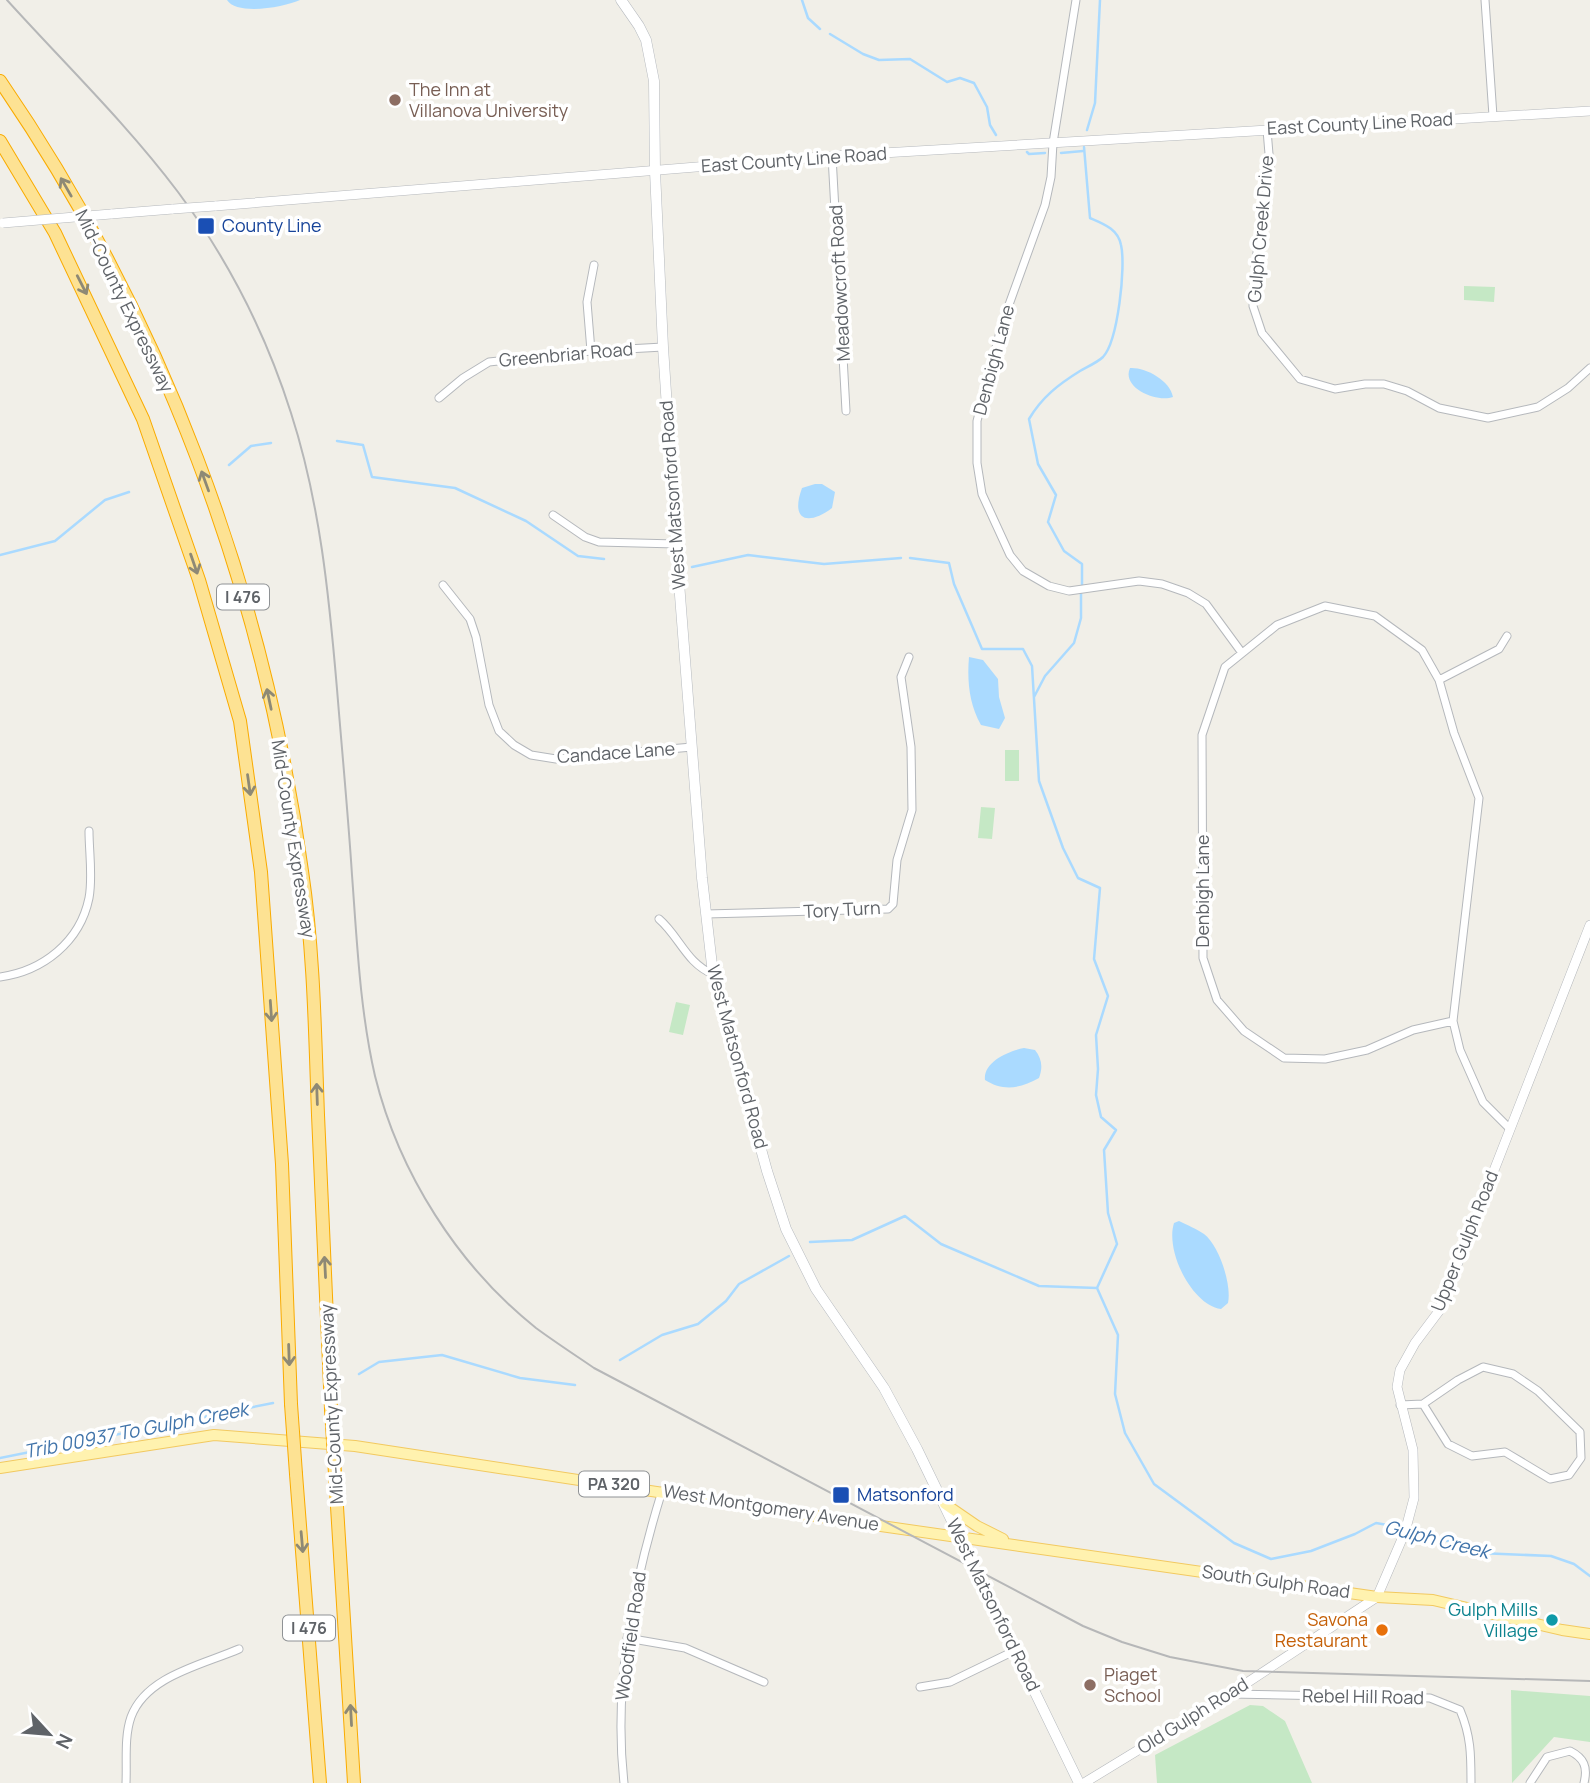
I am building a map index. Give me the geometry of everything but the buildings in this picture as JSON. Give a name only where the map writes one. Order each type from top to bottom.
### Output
[{"type":"highway","name":"Mid-County Expressway","points":[[0,81],[45,150],[91,229],[160,368],[212,502],[236,573],[260,658],[288,785],[302,870],[312,957],[331,1409],[354,1783]]},
{"type":"highway","name":"Mid-County Expressway","points":[[0,141],[55,233],[143,419],[199,580],[240,721],[261,872],[282,1164],[291,1404],[320,1783]]},
{"type":"main road","name":"West Matsonford Road","points":[[621,0],[646,40],[654,81],[663,347],[676,544],[713,974],[782,1219],[816,1289],[884,1388],[945,1504],[1014,1651],[1082,1783]]},
{"type":"main road","name":"West Montgomery Avenue","points":[[0,1468],[214,1435],[355,1446],[874,1525],[960,1535]]},
{"type":"main road","points":[[945,1504],[977,1526],[1012,1543]]},
{"type":"main road","name":"South Gulph Road","points":[[960,1535],[1377,1597],[1433,1600],[1562,1630],[1590,1633]]},
{"type":"street","name":"Denbigh Lane","points":[[1076,0],[1045,205],[1002,324],[977,421],[977,463],[982,494],[1010,555],[1023,571],[1049,586],[1069,591],[1139,581],[1162,584],[1188,593],[1206,604],[1242,653]]},
{"type":"street","points":[[1485,0],[1493,116]]},
{"type":"street","name":"East County Line Road","points":[[1,224],[832,156],[1590,111]]},
{"type":"street","name":"Gulph Creek Drive","points":[[1267,130],[1270,166],[1255,267],[1253,306],[1262,333],[1300,379],[1335,389],[1384,384],[1407,391],[1439,408],[1488,418],[1538,407],[1568,388],[1590,368]]},
{"type":"street","name":"Meadowcroft Road","points":[[832,156],[845,411]]},
{"type":"street","points":[[592,351],[587,302],[594,265]]},
{"type":"street","name":"Greenbriar Road","points":[[439,398],[463,378],[489,362],[592,351],[663,347]]},
{"type":"street","points":[[553,515],[585,537],[599,542],[676,544]]},
{"type":"street","name":"Candace Lane","points":[[443,585],[470,619],[489,705],[499,732],[514,745],[531,755],[556,759],[692,747]]},
{"type":"street","name":"Denbigh Lane","points":[[1453,1021],[1413,1030],[1367,1050],[1325,1059],[1283,1058],[1244,1031],[1217,1000],[1203,958],[1202,736],[1225,667],[1277,625],[1325,606],[1375,616],[1422,650],[1439,680],[1454,733],[1479,798],[1453,1021],[1460,1050],[1483,1102],[1509,1128]]},
{"type":"street","points":[[1439,680],[1499,649],[1507,636]]},
{"type":"street","name":"Tory Turn","points":[[706,914],[888,909],[894,904],[897,860],[912,810],[911,747],[901,677],[909,657]]},
{"type":"street","points":[[0,977],[27,971],[43,963],[58,952],[73,934],[84,914],[89,896],[89,831]]},
{"type":"street","points":[[659,919],[676,936],[691,959],[701,969],[713,974]]},
{"type":"street","name":"Upper Gulph Road","points":[[1377,1597],[1406,1528],[1414,1498],[1413,1450],[1397,1387],[1400,1370],[1415,1343],[1439,1311],[1509,1128],[1589,933]]},
{"type":"street","points":[[1400,1405],[1423,1404],[1483,1367],[1513,1374],[1538,1391],[1580,1432],[1581,1458],[1569,1475],[1550,1479],[1505,1452],[1472,1456],[1448,1444],[1423,1404]]},
{"type":"street","name":"Woodfield Road","points":[[624,1783],[620,1725],[627,1638],[645,1548],[662,1491]]},
{"type":"street","name":"Old Gulph Road","points":[[1082,1783],[1230,1694],[1377,1597]]},
{"type":"street","points":[[627,1638],[685,1648],[764,1682]]},
{"type":"street","points":[[126,1783],[131,1719],[141,1697],[159,1682],[239,1649]]},
{"type":"street","points":[[920,1687],[950,1682],[1014,1651]]},
{"type":"street","name":"Rebel Hill Road","points":[[1230,1694],[1430,1698],[1447,1703],[1460,1710],[1467,1727],[1471,1743],[1471,1783]]},
{"type":"street","points":[[1530,1783],[1547,1757],[1570,1751],[1585,1763],[1584,1783]]},
{"type":"green space","points":[[1464,286],[1495,287],[1494,302],[1464,300]]},
{"type":"green space","points":[[1005,750],[1019,750],[1019,781],[1005,781]]},
{"type":"green space","points":[[981,807],[995,808],[992,839],[978,838]]},
{"type":"green space","points":[[676,1002],[690,1005],[683,1035],[669,1032]]},
{"type":"green space","points":[[1511,1690],[1590,1696],[1590,1742],[1554,1737],[1512,1783]]},
{"type":"green space","points":[[1250,1705],[1263,1706],[1285,1721],[1312,1783],[1157,1783],[1155,1755]]},
{"type":"water","points":[[227,0],[300,0],[251,9],[232,5]]},
{"type":"water","points":[[1130,368],[1143,370],[1162,380],[1173,397],[1158,398],[1135,388],[1129,375]]},
{"type":"water","points":[[822,484],[835,492],[832,508],[816,517],[804,517],[798,508],[802,488]]},
{"type":"water","points":[[969,657],[983,660],[998,679],[999,697],[1005,718],[999,729],[981,725],[977,717],[970,692]]},
{"type":"water","points":[[1024,1048],[1035,1050],[1039,1057],[1039,1078],[1012,1087],[999,1086],[985,1080],[988,1068],[998,1058]]},
{"type":"water","points":[[1179,1221],[1204,1234],[1215,1247],[1226,1276],[1229,1295],[1228,1303],[1221,1309],[1200,1298],[1183,1275],[1173,1248],[1172,1235],[1174,1223]]},
{"type":"waterway","points":[[802,0],[808,18],[820,29]]},
{"type":"waterway","name":"Gulph Creek","points":[[1087,130],[1095,103],[1100,0]]},
{"type":"waterway","points":[[830,34],[863,54],[879,60],[910,59],[947,82],[960,78],[974,83],[987,107],[990,125],[996,135]]},
{"type":"waterway","name":"Gulph Creek","points":[[1082,586],[1082,564],[1064,551],[1048,522],[1056,495],[1038,464],[1029,419],[1058,386],[1103,357],[1117,320],[1121,285],[1121,245],[1114,231],[1090,218],[1084,147]]},
{"type":"waterway","points":[[1061,153],[1083,151]]},
{"type":"waterway","points":[[1027,152],[1045,153]]},
{"type":"waterway","points":[[337,441],[363,445],[372,477],[455,488],[526,521],[578,556],[604,559]]},
{"type":"waterway","points":[[229,465],[251,446],[271,443]]},
{"type":"waterway","points":[[0,555],[55,541],[105,500],[129,492]]},
{"type":"waterway","points":[[692,567],[748,555],[824,564],[901,558]]},
{"type":"waterway","name":"Gulph Creek","points":[[910,558],[949,563],[954,584],[982,649],[1023,649],[1032,666],[1039,781],[1063,848],[1078,878],[1100,888],[1094,959],[1108,996],[1096,1035],[1096,1095],[1101,1117],[1116,1130],[1104,1150],[1108,1213],[1117,1244],[1097,1288],[1118,1335],[1115,1394],[1125,1433],[1154,1484],[1234,1543],[1271,1559],[1311,1551],[1376,1523],[1422,1531],[1479,1553],[1551,1556],[1574,1564],[1590,1576]]},
{"type":"waterway","name":"Gulph Creek","points":[[1034,697],[1045,676],[1074,643],[1081,618],[1081,593]]},
{"type":"waterway","name":"Trib 00937 To Gulph Creek","points":[[810,1242],[852,1240],[905,1216],[941,1244],[1039,1286],[1097,1288]]},
{"type":"waterway","name":"Trib 00937 To Gulph Creek","points":[[620,1360],[662,1335],[698,1324],[726,1301],[739,1284],[789,1256]]},
{"type":"waterway","name":"Trib 00937 To Gulph Creek","points":[[359,1374],[379,1362],[442,1355],[520,1378],[575,1385]]},
{"type":"waterway","name":"Trib 00937 To Gulph Creek","points":[[0,1458],[273,1403]]},
{"type":"tram line","points":[[7,0],[117,118],[178,192],[229,270],[270,354],[301,447],[327,584],[360,976],[375,1076],[399,1148],[416,1182],[457,1247],[481,1276],[536,1328],[594,1368],[1083,1626],[1122,1642],[1170,1657],[1243,1671],[1590,1681]]},
{"type":"place","name":"The Inn at Villanova University","points":[[395,100]]},
{"type":"place","name":"County Line","points":[[206,226]]},
{"type":"place","name":"Matsonford","points":[[841,1495]]},
{"type":"place","name":"Gulph Mills Village","points":[[1552,1620]]},
{"type":"place","name":"Savona Restaurant","points":[[1382,1630]]},
{"type":"place","name":"Piaget School","points":[[1090,1685]]}]
